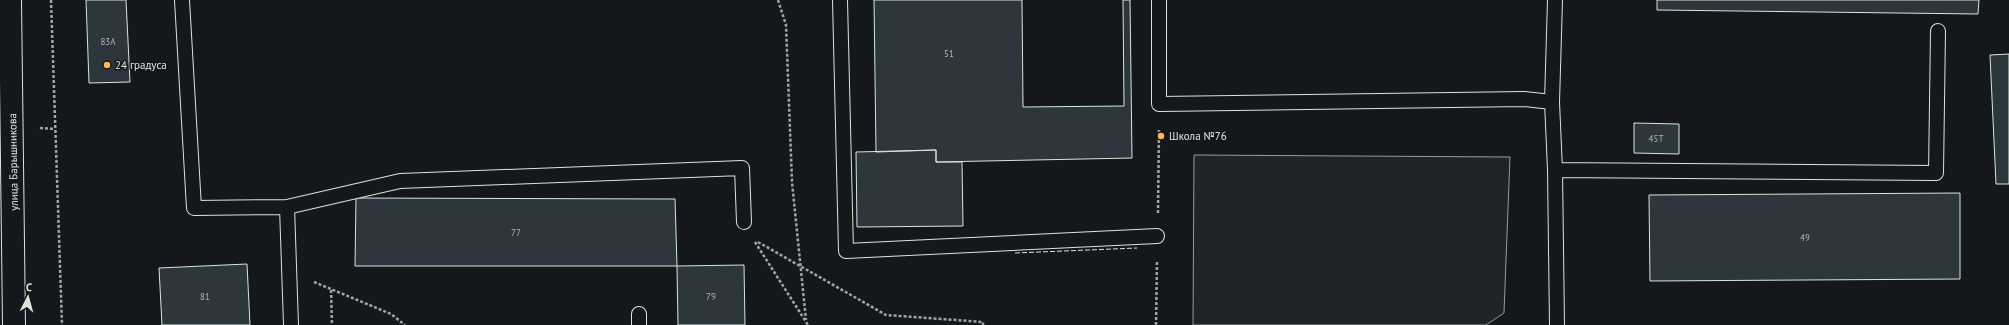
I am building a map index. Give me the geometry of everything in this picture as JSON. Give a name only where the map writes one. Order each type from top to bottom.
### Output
[{"type":"street","name":"улица Барышникова","points":[[10,0],[7,190],[14,325]]},
{"type":"lane","points":[[182,0],[194,208],[287,208],[400,181],[742,168],[744,222]]},
{"type":"lane","points":[[840,0],[846,251],[1157,236]]},
{"type":"lane","points":[[1159,0],[1159,104],[1524,99],[1552,102]]},
{"type":"lane","points":[[1555,0],[1552,102],[1555,170],[1556,325]]},
{"type":"lane","points":[[1555,170],[1936,173],[1938,31]]},
{"type":"lane","points":[[287,208],[291,325]]},
{"type":"path","points":[[51,0],[62,325]]},
{"type":"path","points":[[778,0],[786,25],[792,182],[799,265],[806,320]]},
{"type":"path","points":[[808,325],[754,239],[886,315],[983,322],[983,325]]},
{"type":"path","points":[[289,272],[391,314],[405,325]]},
{"type":"path","points":[[331,289],[332,325]]},
{"type":"shaded area","points":[[1194,155],[1510,157],[1504,313],[1486,325],[1193,325]]},
{"type":"building","points":[[86,0],[126,0],[130,82],[89,83]]},
{"type":"building","points":[[874,0],[1022,0],[1023,107],[1124,106],[1123,0],[1130,0],[1132,158],[936,162],[936,150],[876,152]]},
{"type":"building","points":[[1657,0],[1979,0],[1978,14],[1657,10]]},
{"type":"building","points":[[2009,54],[2009,184],[1996,184],[1990,55]]},
{"type":"building","points":[[1634,123],[1679,124],[1679,154],[1634,153]]},
{"type":"building","points":[[936,150],[936,162],[962,162],[963,226],[857,227],[856,152]]},
{"type":"building","points":[[1960,193],[1960,279],[1650,281],[1649,195]]},
{"type":"building","points":[[356,198],[675,199],[677,266],[355,266]]},
{"type":"building","points":[[247,264],[250,325],[162,325],[159,268]]},
{"type":"building","points":[[744,265],[745,325],[678,325],[677,266]]},
{"type":"fence","points":[[1015,253],[1137,248]]},
{"type":"place","name":"24 градуса","points":[[107,65]]},
{"type":"place","name":"Школа №76","points":[[1161,136]]}]
